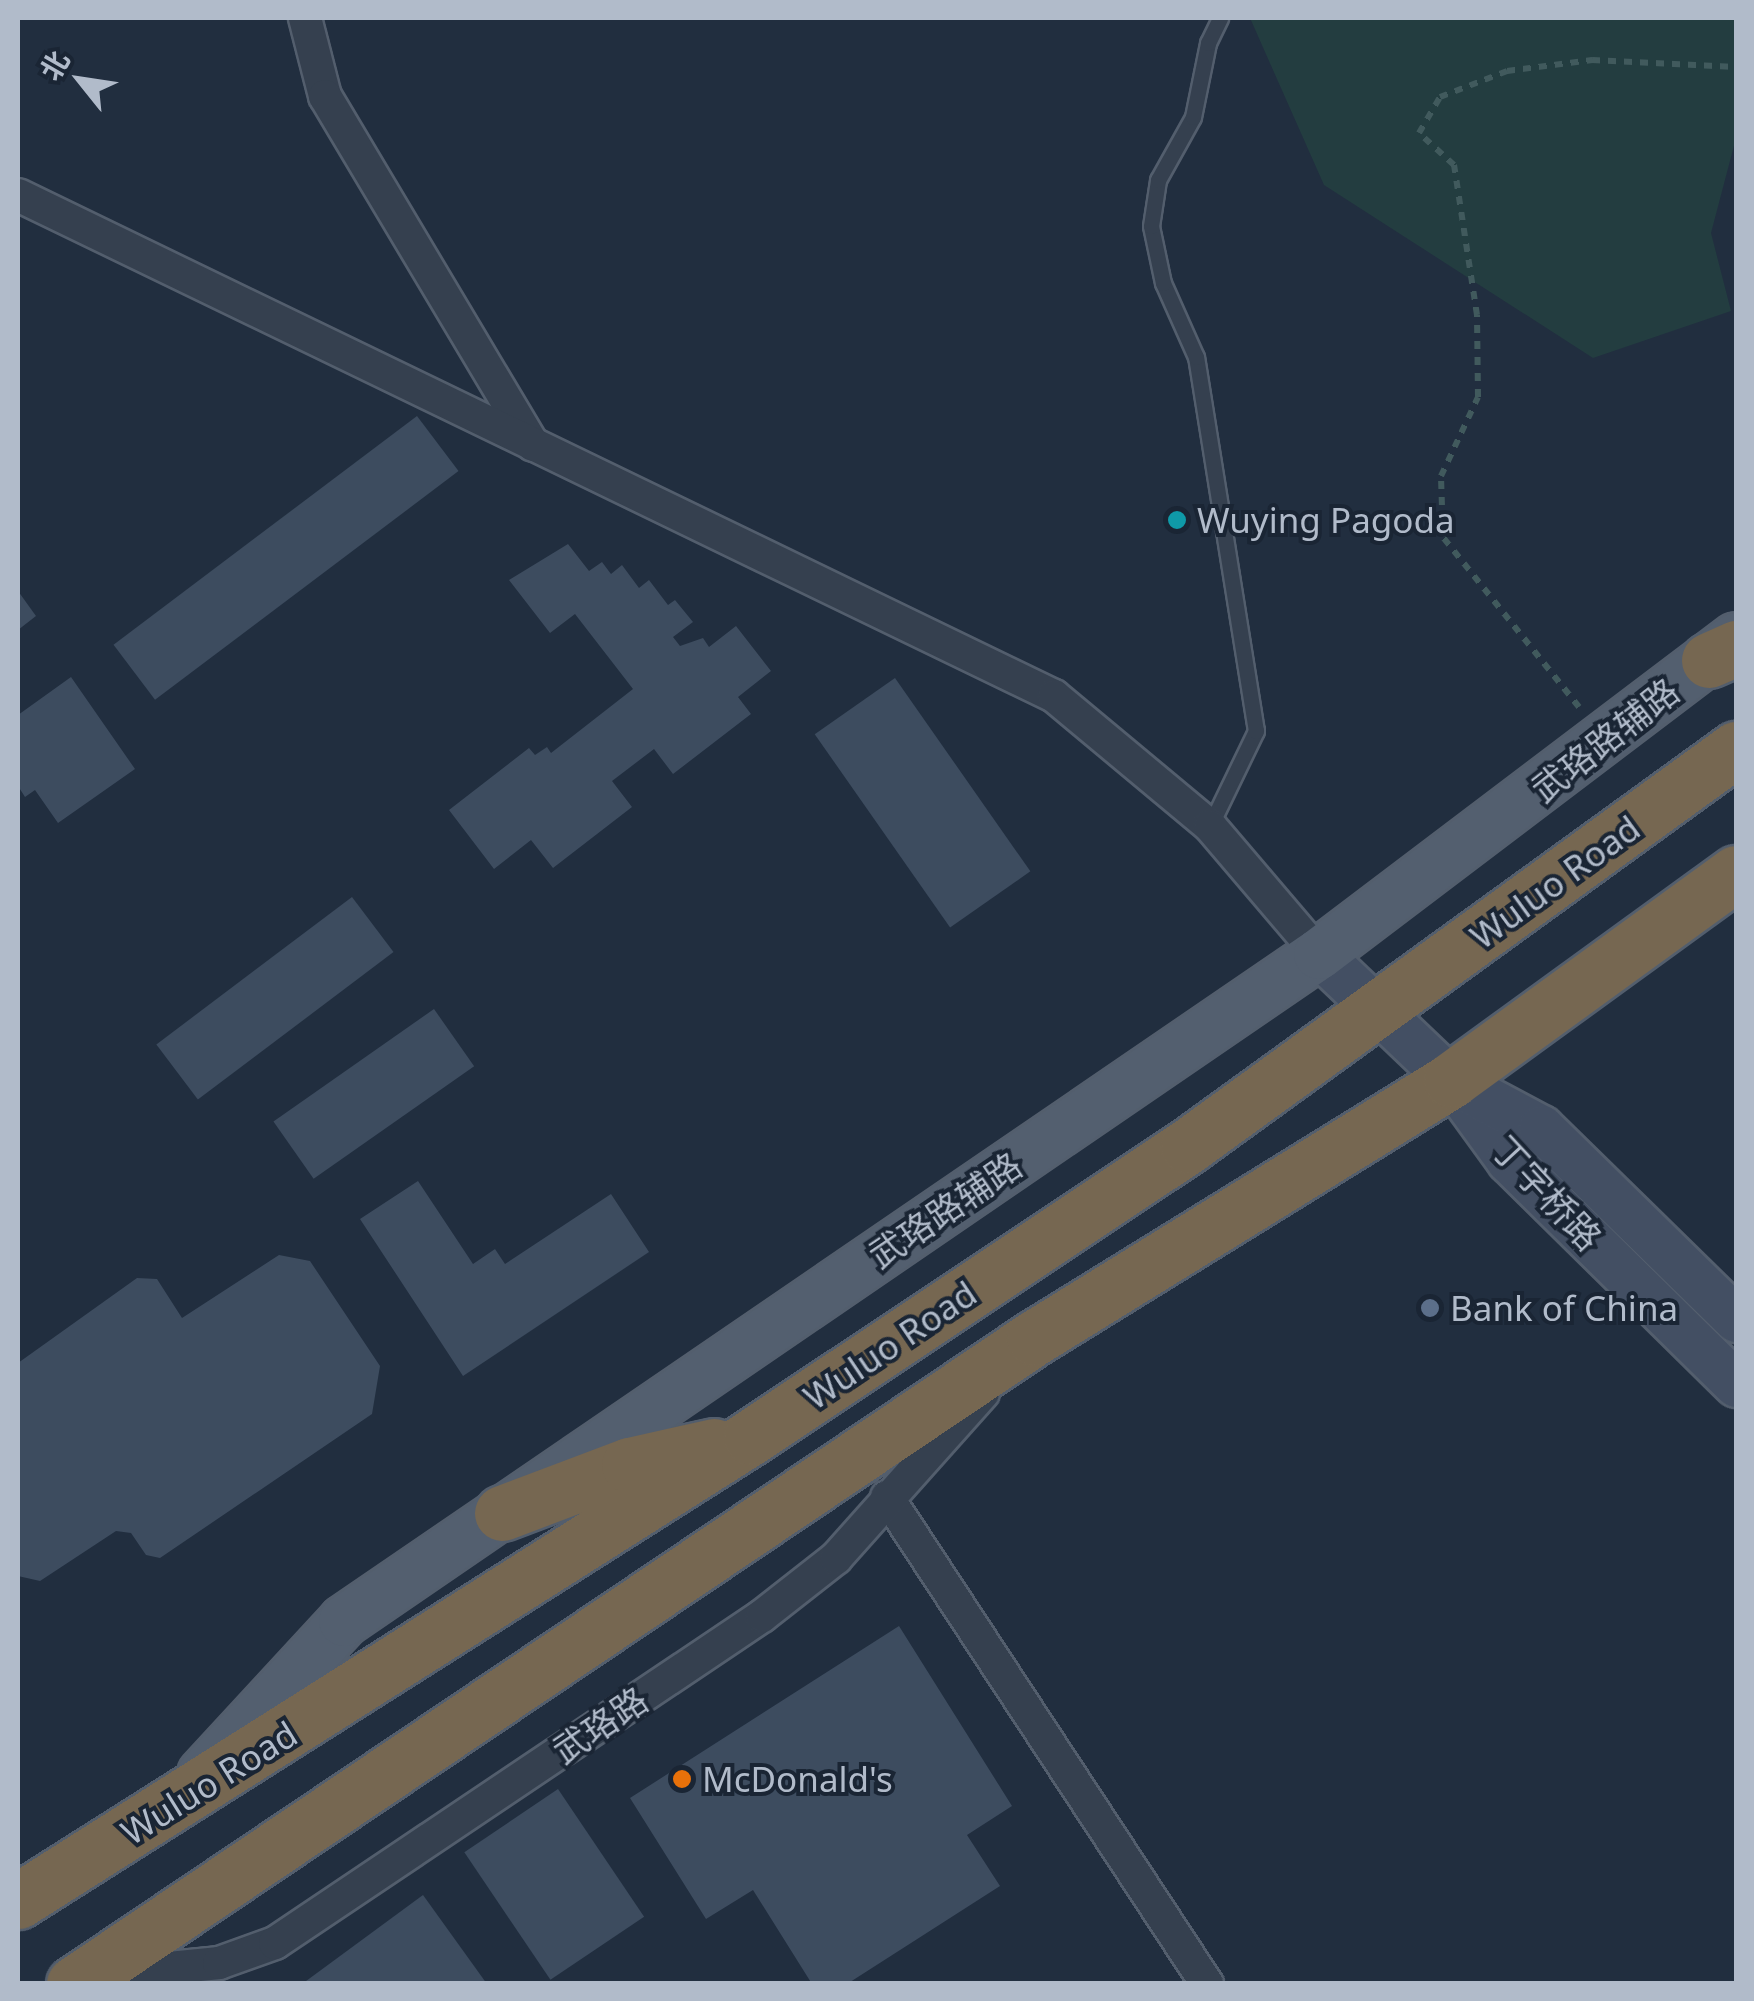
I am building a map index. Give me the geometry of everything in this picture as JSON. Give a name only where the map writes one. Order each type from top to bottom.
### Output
[{"type":"highway","name":"Wuluo Road","points":[[18,1901],[177,1804],[751,1437],[1379,1012],[1736,750]]},
{"type":"highway","name":"Wuluo Road","points":[[83,1981],[1034,1338],[1451,1080],[1736,873]]},
{"type":"highway","points":[[502,1513],[629,1465],[751,1437]]},
{"type":"highway","points":[[18,1865],[82,1861]]},
{"type":"main road","name":"武珞路辅路","points":[[177,1804],[344,1621],[1319,954],[1727,649]]},
{"type":"main road","name":"丁字桥路","points":[[1319,954],[1451,1080],[1508,1160],[1736,1384]]},
{"type":"main road","name":"丁字桥路","points":[[1451,1080],[1541,1128],[1736,1319]]},
{"type":"street","points":[[305,18],[325,96],[533,445]]},
{"type":"street","points":[[18,195],[1054,696],[1210,826],[1319,954]]},
{"type":"street","name":"武珞路","points":[[83,1981],[219,1963],[275,1943],[762,1616],[836,1558],[1034,1338]]},
{"type":"street","points":[[887,1497],[1207,1984]]},
{"type":"lane","points":[[1210,826],[1256,730],[1196,357],[1162,283],[1151,226],[1158,180],[1193,117],[1208,43],[1220,18]]},
{"type":"path","points":[[1586,716],[1443,538],[1441,476],[1478,397],[1477,314],[1454,165],[1419,133],[1440,97],[1506,71],[1592,60],[1736,66]]},
{"type":"green space","points":[[1250,18],[1736,18],[1736,138],[1711,233],[1731,311],[1593,358],[1324,185]]},
{"type":"building","points":[[417,416],[459,471],[155,700],[114,645]]},
{"type":"building","points":[[568,544],[589,571],[602,562],[611,574],[622,565],[639,588],[649,580],[668,605],[675,600],[693,622],[673,637],[680,646],[703,638],[709,647],[736,626],[771,671],[738,697],[751,714],[673,774],[654,749],[612,781],[632,807],[553,868],[531,840],[494,869],[449,810],[529,748],[535,755],[547,747],[551,753],[633,689],[575,614],[550,633],[509,580]]},
{"type":"building","points":[[18,591],[36,616],[18,630]]},
{"type":"building","points":[[71,677],[135,769],[58,823],[35,790],[25,797],[18,786],[18,715]]},
{"type":"building","points":[[895,678],[1030,871],[950,928],[815,734]]},
{"type":"building","points":[[352,897],[394,952],[198,1100],[156,1044]]},
{"type":"building","points":[[434,1009],[474,1066],[314,1179],[273,1121]]},
{"type":"building","points":[[418,1181],[473,1264],[495,1249],[505,1264],[611,1194],[649,1252],[463,1376],[360,1219]]},
{"type":"building","points":[[279,1255],[310,1261],[380,1366],[372,1414],[160,1558],[146,1555],[131,1533],[116,1531],[40,1581],[18,1576],[18,1363],[137,1278],[157,1279],[182,1318]]},
{"type":"building","points":[[899,1626],[1012,1806],[967,1835],[1000,1886],[847,1984],[812,1984],[753,1890],[706,1919],[630,1798]]},
{"type":"building","points":[[558,1789],[644,1917],[550,1980],[464,1852]]},
{"type":"building","points":[[423,1895],[487,1984],[302,1984]]},
{"type":"place","name":"Wuying Pagoda","points":[[1177,520]]},
{"type":"place","name":"Bank of China","points":[[1430,1308]]},
{"type":"place","name":"McDonald's","points":[[682,1779]]}]
